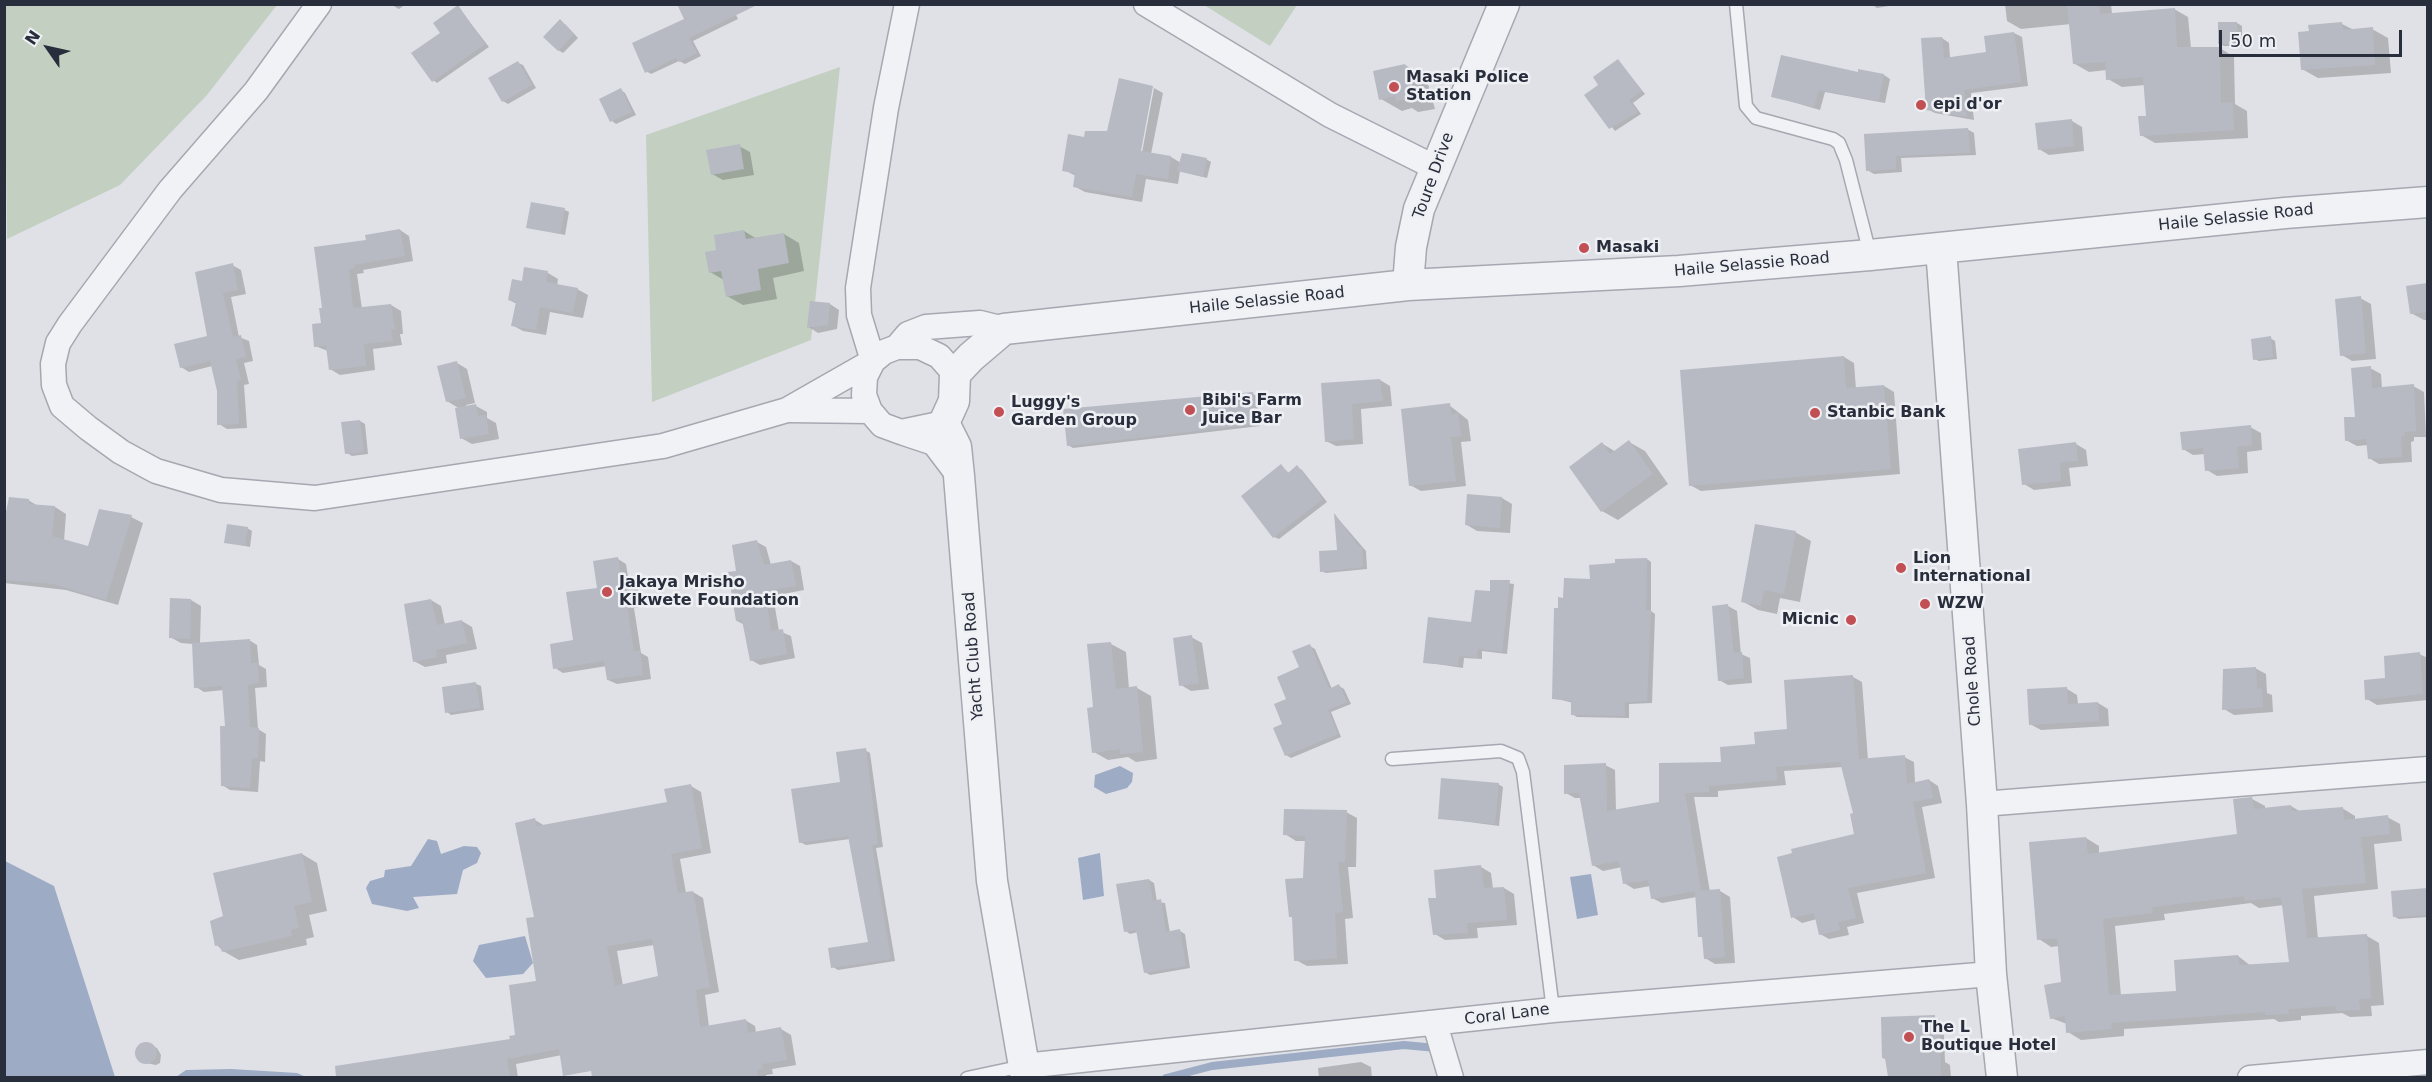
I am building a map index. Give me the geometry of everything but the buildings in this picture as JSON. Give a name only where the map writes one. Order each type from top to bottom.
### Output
[{"type":"street","points":[[319,4],[256,91],[170,190],[58,343],[54,364],[54,385],[62,406],[129,457],[156,471],[221,490],[315,498],[663,446],[787,410],[873,362],[884,352],[897,347],[920,347],[939,356],[955,374]]},
{"type":"street","points":[[907,4],[886,108],[858,288],[859,315],[873,362],[865,377],[864,395],[870,411],[882,425],[934,443],[959,476]]},
{"type":"street","points":[[1146,4],[1330,115],[1436,168]]},
{"type":"street","name":"Toure Drive","points":[[1408,285],[1411,247],[1419,209],[1504,4]]},
{"type":"street","name":"Haile Selassie Road","points":[[1004,329],[1076,319],[1212,308],[1408,285],[1643,274],[1870,255],[2286,213],[2427,202]]},
{"type":"street","name":"Chole Road","points":[[1941,248],[1982,804],[1991,974],[2002,1077]]},
{"type":"street","points":[[897,347],[908,334],[926,327],[980,323],[1004,329]]},
{"type":"street","points":[[901,432],[944,423],[954,401],[955,374],[1004,329]]},
{"type":"street","points":[[787,410],[870,411]]},
{"type":"street","name":"Yacht Club Road","points":[[944,423],[956,447],[992,881],[1025,1072]]},
{"type":"street","points":[[1982,804],[2427,769]]},
{"type":"street","name":"Coral Lane","points":[[1025,1072],[1553,1010],[1991,974]]},
{"type":"street","points":[[1435,1024],[1451,1077]]},
{"type":"street","points":[[2250,1077],[2427,1066]]},
{"type":"lane","points":[[1736,4],[1746,106],[1756,118],[1839,143],[1846,160],[1870,255]]},
{"type":"lane","points":[[1392,759],[1501,751],[1518,758],[1523,772],[1553,1010]]},
{"type":"lane","points":[[967,1077],[1025,1072]]},
{"type":"green space","points":[[4,5],[277,5],[207,95],[120,185],[7,239]]},
{"type":"green space","points":[[1204,5],[1297,5],[1270,46]]},
{"type":"green space","points":[[840,67],[811,340],[652,402],[646,135]]},
{"type":"water","points":[[1120,766],[1133,773],[1132,782],[1127,788],[1106,794],[1094,787],[1095,775]]},
{"type":"water","points":[[428,839],[437,841],[441,854],[464,846],[477,847],[481,853],[477,863],[463,870],[457,894],[413,897],[419,908],[407,911],[372,904],[366,888],[370,881],[384,877],[385,870],[411,866]]},
{"type":"water","points":[[1100,853],[1104,896],[1083,900],[1078,858]]},
{"type":"water","points":[[5,861],[54,886],[115,1077],[5,1077]]},
{"type":"water","points":[[1591,874],[1598,915],[1577,919],[1570,877]]},
{"type":"water","points":[[525,936],[533,963],[523,974],[486,978],[473,961],[479,945]]},
{"type":"water","points":[[231,1069],[297,1073],[306,1077],[176,1077],[186,1070]]},
{"type":"waterway","points":[[1166,1078],[1212,1066],[1404,1045],[1436,1048]]},
{"type":"place","name":"Masaki Police Station","points":[[1394,87]]},
{"type":"place","name":"epi d'or","points":[[1921,105]]},
{"type":"place","name":"Masaki","points":[[1584,248]]},
{"type":"place","name":"Bibi's Farm Juice Bar","points":[[1190,410]]},
{"type":"place","name":"Luggy's Garden Group","points":[[999,412]]},
{"type":"place","name":"Stanbic Bank","points":[[1815,413]]},
{"type":"place","name":"Lion International","points":[[1901,568]]},
{"type":"place","name":"Jakaya Mrisho Kikwete Foundation","points":[[607,592]]},
{"type":"place","name":"WZW","points":[[1925,604]]},
{"type":"place","name":"Micnic","points":[[1851,620]]},
{"type":"place","name":"The L Boutique Hotel","points":[[1909,1037]]}]
